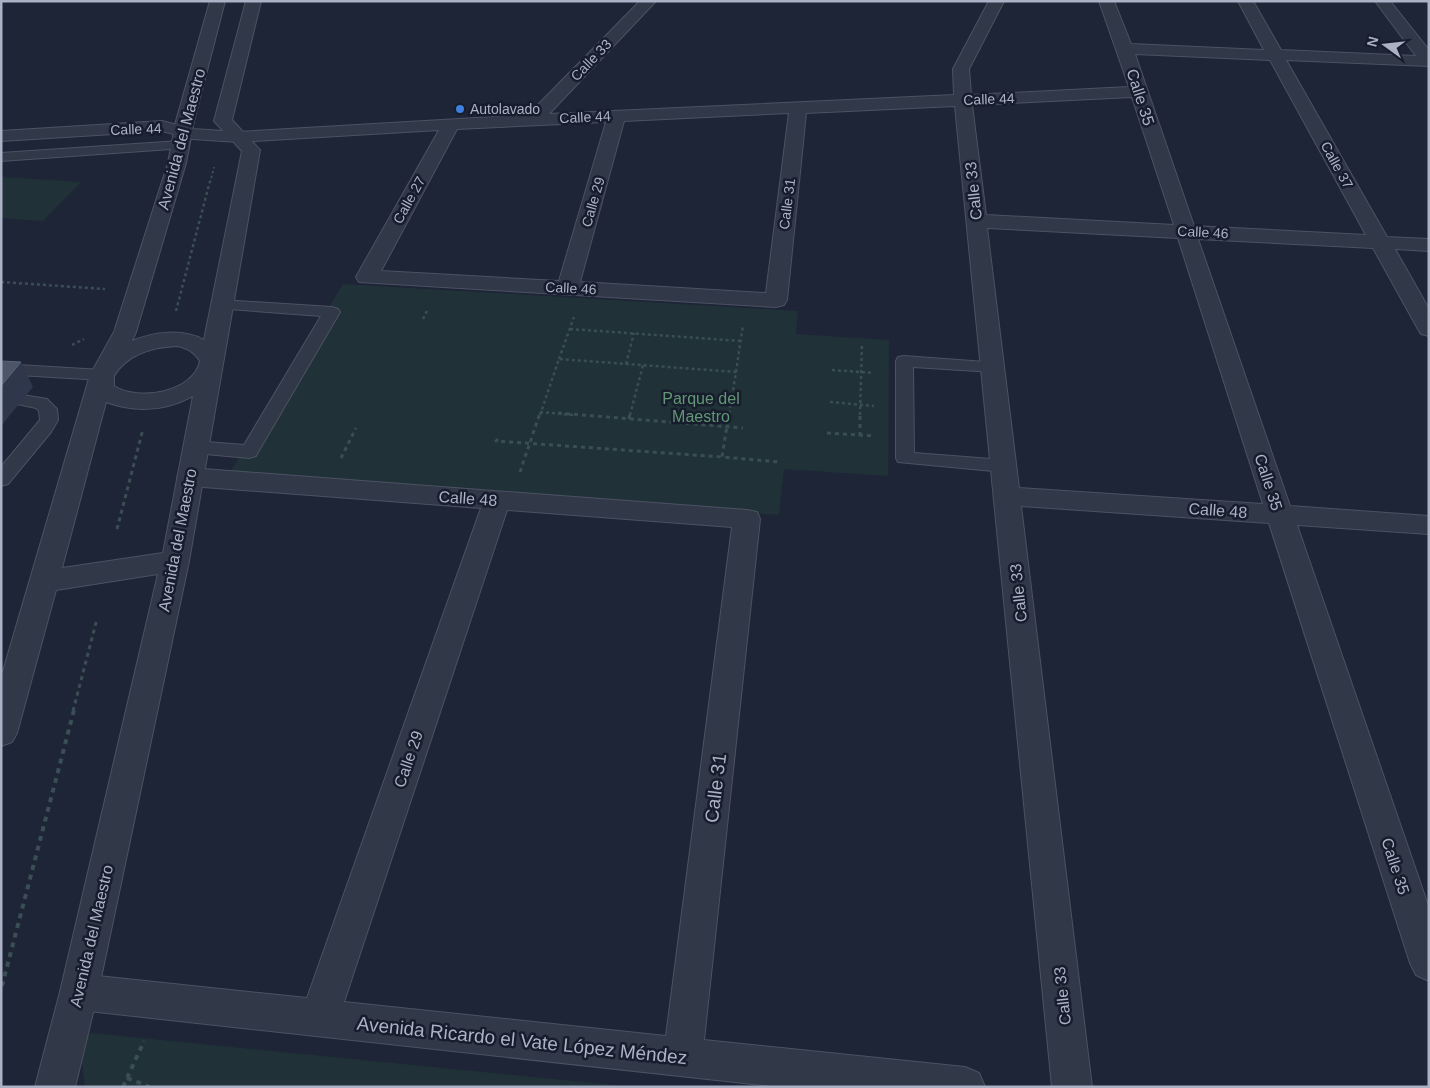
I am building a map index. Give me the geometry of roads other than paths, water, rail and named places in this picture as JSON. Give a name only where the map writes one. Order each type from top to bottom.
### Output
[{"type":"street","name":"Avenida del Maestro","points":[[1,733],[102,376],[124,332],[177,164],[181,138],[218,1]]},
{"type":"street","name":"Avenida del Maestro","points":[[55,1087],[80,992],[175,561],[251,150],[224,121],[254,1]]},
{"type":"street","name":"Calle 33","points":[[533,120],[649,1]]},
{"type":"street","points":[[963,100],[961,69],[997,1]]},
{"type":"street","name":"Calle 35","points":[[1106,1],[1140,92],[1429,963]]},
{"type":"street","name":"Calle 37","points":[[1245,1],[1429,329]]},
{"type":"street","points":[[1382,1],[1429,61]]},
{"type":"street","points":[[1125,49],[1429,61]]},
{"type":"street","name":"Calle 44","points":[[1,136],[162,126],[181,138],[238,137],[451,124],[1140,92]]},
{"type":"street","name":"Calle 33","points":[[963,100],[1072,1087]]},
{"type":"street","name":"Calle 31","points":[[776,300],[798,108]]},
{"type":"street","name":"Calle 29","points":[[568,288],[617,116]]},
{"type":"street","name":"Calle 27","points":[[367,277],[451,124]]},
{"type":"street","name":"Calle 46","points":[[977,220],[1429,245]]},
{"type":"street","name":"Calle 46","points":[[367,277],[776,300]]},
{"type":"street","points":[[168,339],[198,343],[208,350],[210,364],[202,379],[190,389],[173,397],[137,403],[121,400],[109,395],[102,386],[102,376],[113,361],[133,348],[168,339]]},
{"type":"street","name":"Calle 48","points":[[190,477],[507,490],[747,519]]},
{"type":"street","name":"Calle 29","points":[[319,1019],[507,490]]},
{"type":"street","name":"Calle 48","points":[[1007,496],[1429,525]]},
{"type":"street","name":"Calle 31","points":[[683,1057],[747,519]]},
{"type":"street","points":[[44,581],[175,561]]},
{"type":"street","name":"Avenida Ricardo el Vate López Méndez","points":[[80,992],[965,1087]]},
{"type":"lane","points":[[1,157],[181,138]]},
{"type":"lane","points":[[195,448],[249,452],[332,312],[222,305]]},
{"type":"lane","points":[[992,367],[904,362],[904,458],[1004,466]]},
{"type":"lane","points":[[1,369],[102,376]]},
{"type":"lane","points":[[1,480],[45,428],[49,420],[48,409],[41,403],[22,400]]},
{"type":"place","name":"Autolavado","points":[[460,109]]},
{"type":"park label","name":"Parque del Maestro","points":[[701,407]]}]
